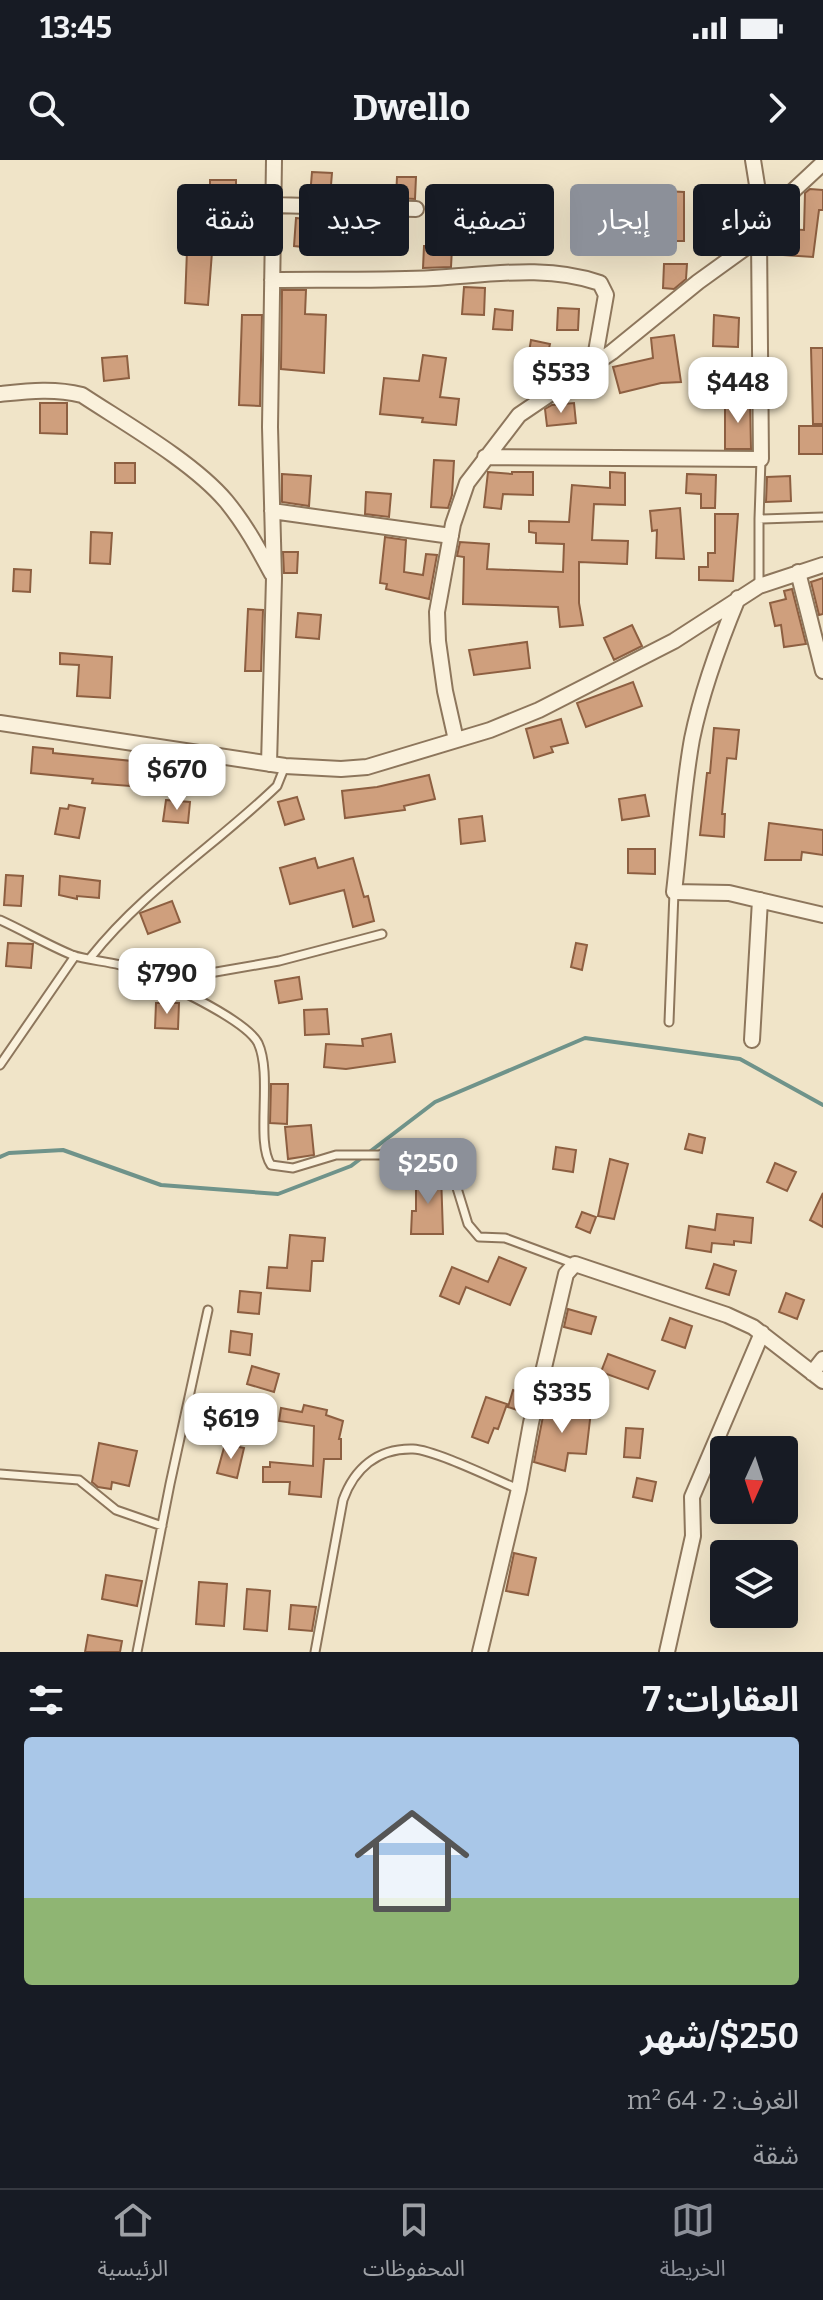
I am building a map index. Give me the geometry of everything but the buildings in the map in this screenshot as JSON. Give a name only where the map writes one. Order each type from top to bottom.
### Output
[{"type":"street","points":[[273,184],[274,160]]},
{"type":"street","points":[[753,160],[757,184]]},
{"type":"street","points":[[800,184],[823,163]]},
{"type":"street","points":[[283,205],[416,209]]},
{"type":"street","points":[[269,764],[274,578],[272,256]]},
{"type":"street","points":[[456,740],[445,691],[437,612],[451,536],[467,483],[528,407],[594,363],[735,256]]},
{"type":"street","points":[[485,457],[761,459],[759,256]]},
{"type":"street","points":[[272,280],[430,278],[532,272],[585,278],[600,283],[606,295],[594,363]]},
{"type":"street","points":[[0,394],[39,389],[64,390],[82,395],[104,409],[200,475],[225,500],[249,532],[274,578]]},
{"type":"street","points":[[272,511],[451,536]]},
{"type":"street","points":[[0,723],[285,766],[367,767],[490,730],[539,710],[641,659],[759,586],[823,565]]},
{"type":"street","points":[[798,572],[823,671]]},
{"type":"street","points":[[739,598],[722,636],[692,740],[674,892],[729,893],[823,915]]},
{"type":"street","points":[[752,1040],[760,900]]},
{"type":"street","points":[[480,1652],[566,1274],[575,1264],[727,1315],[762,1333],[817,1377],[823,1359]]},
{"type":"street","points":[[667,1652],[693,1536],[692,1497],[762,1333]]},
{"type":"lane","points":[[759,586],[761,459]]},
{"type":"lane","points":[[759,519],[823,517]]},
{"type":"lane","points":[[91,957],[154,891],[277,786],[285,766]]},
{"type":"lane","points":[[669,1022],[674,892]]},
{"type":"lane","points":[[0,920],[75,956],[91,957],[164,981],[241,1025],[256,1039],[263,1062],[266,1150],[271,1165],[293,1168],[336,1155],[367,1155],[418,1147],[430,1149],[447,1164],[468,1224],[479,1237],[505,1238],[575,1264]]},
{"type":"lane","points":[[164,981],[279,961],[382,934]]},
{"type":"lane","points":[[0,1065],[75,956]]},
{"type":"lane","points":[[137,1652],[208,1310]]},
{"type":"lane","points":[[315,1652],[343,1500],[349,1482],[366,1462],[401,1450],[423,1451],[519,1489]]},
{"type":"lane","points":[[0,1474],[79,1480],[116,1510],[162,1526]]},
{"type":"waterway","points":[[0,1157],[9,1153],[63,1150],[161,1185],[278,1194],[351,1166],[435,1102],[585,1038],[740,1059],[823,1105]]}]
